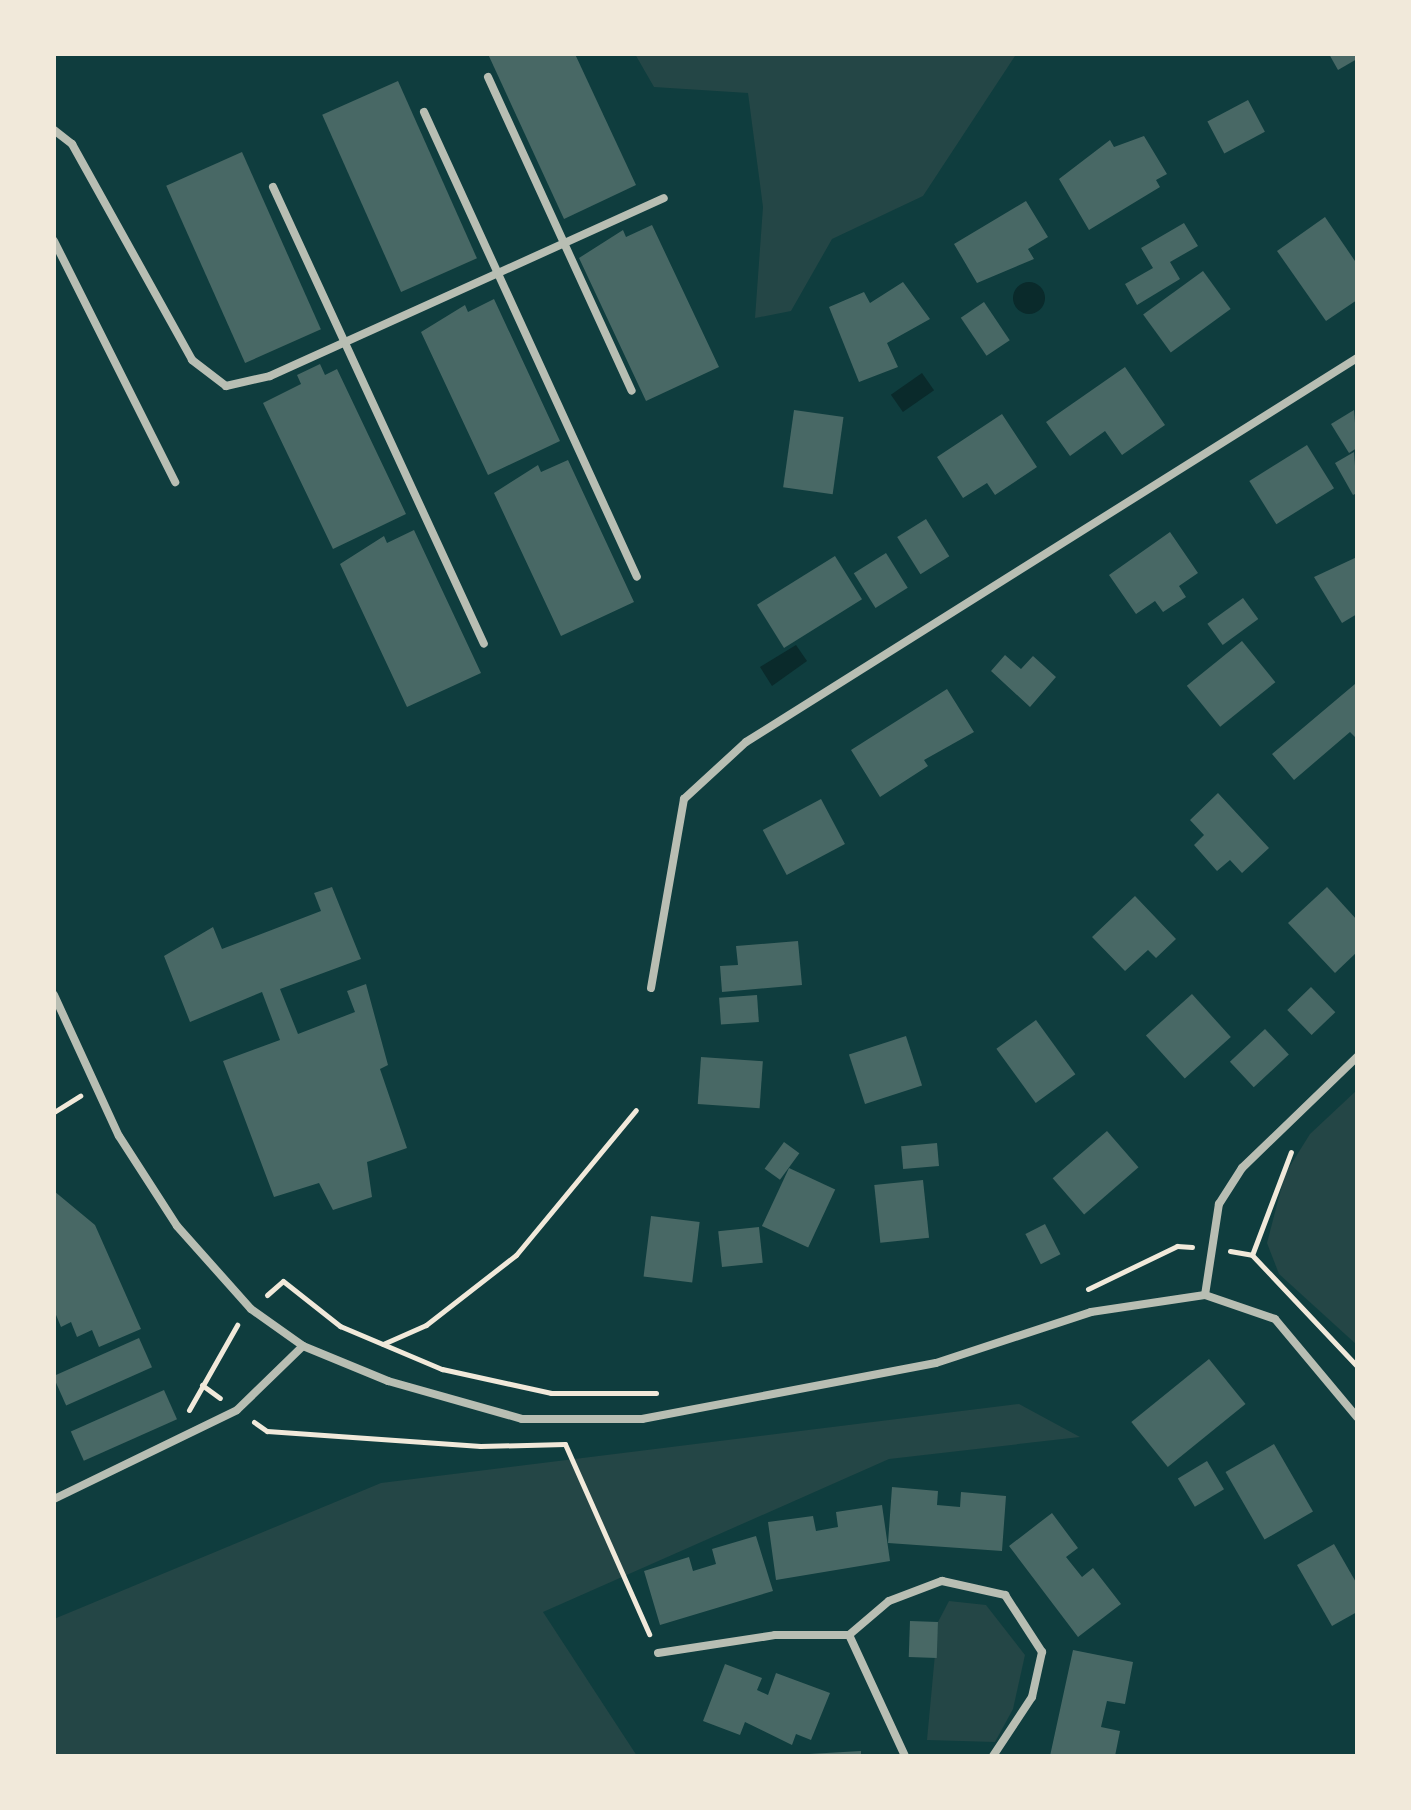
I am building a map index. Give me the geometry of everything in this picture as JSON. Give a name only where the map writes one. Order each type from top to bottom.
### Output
[{"type":"street","points":[[488,77],[632,391]]},
{"type":"street","points":[[424,112],[637,577]]},
{"type":"street","points":[[54,130],[72,144],[192,360],[212,380],[245,385],[664,198]]},
{"type":"street","points":[[273,187],[342,344],[484,644]]},
{"type":"street","points":[[54,241],[175,482]]},
{"type":"street","points":[[651,988],[684,799],[746,742],[1357,358]]},
{"type":"street","points":[[54,995],[96,1086],[177,1226],[251,1309],[303,1346],[388,1381],[522,1419],[642,1419],[936,1363],[1091,1312],[1205,1295],[1275,1319],[1357,1417]]},
{"type":"street","points":[[1205,1295],[1219,1204],[1242,1168],[1357,1057]]},
{"type":"street","points":[[54,1499],[237,1410],[303,1346]]},
{"type":"street","points":[[658,1653],[775,1635],[849,1635],[889,1601],[942,1581],[1005,1595],[1042,1652],[1032,1697],[993,1756]]},
{"type":"street","points":[[849,1635],[905,1756]]},
{"type":"path","points":[[54,1112],[96,1086]]},
{"type":"path","points":[[383,1344],[426,1325],[516,1255],[636,1110]]},
{"type":"path","points":[[1252,1255],[1299,1136]]},
{"type":"path","points":[[1078,1294],[1177,1246],[1252,1255],[1357,1366]]},
{"type":"path","points":[[185,1417],[251,1309],[283,1281],[340,1326],[442,1369],[551,1393],[672,1390]]},
{"type":"path","points":[[202,1385],[267,1431],[565,1444],[658,1653]]},
{"type":"shaded area","points":[[635,54],[1015,56],[923,196],[832,239],[791,311],[755,318],[763,207],[748,93],[654,87]]},
{"type":"shaded area","points":[[1029,282],[1040,287],[1045,298],[1040,309],[1029,314],[1018,309],[1013,298],[1018,287]]},
{"type":"shaded area","points":[[922,373],[934,390],[903,412],[891,395]]},
{"type":"shaded area","points":[[796,645],[807,661],[772,686],[760,667]]},
{"type":"shaded area","points":[[1357,1090],[1357,1345],[1279,1274],[1267,1243],[1285,1174],[1310,1134]]},
{"type":"shaded area","points":[[1019,1404],[1080,1437],[889,1459],[543,1612],[637,1756],[54,1756],[54,1619],[381,1483]]},
{"type":"shaded area","points":[[949,1601],[986,1605],[1025,1655],[1013,1709],[995,1742],[927,1740],[938,1622]]},
{"type":"building","points":[[488,54],[575,54],[636,185],[564,219]]},
{"type":"building","points":[[1329,54],[1357,54],[1357,59],[1338,70]]},
{"type":"building","points":[[398,81],[477,258],[401,292],[322,115]]},
{"type":"building","points":[[1248,100],[1265,132],[1224,153],[1207,122]]},
{"type":"building","points":[[1144,136],[1167,174],[1156,180],[1160,187],[1089,230],[1059,179],[1110,140],[1114,147]]},
{"type":"building","points":[[242,152],[321,329],[245,363],[166,186]]},
{"type":"building","points":[[1026,201],[1048,237],[1028,249],[1034,259],[977,283],[954,244]]},
{"type":"building","points":[[1325,217],[1357,264],[1357,300],[1326,321],[1277,251]]},
{"type":"building","points":[[1184,223],[1198,246],[1170,262],[1180,279],[1137,305],[1125,284],[1153,268],[1141,248]]},
{"type":"building","points":[[652,225],[719,367],[646,401],[579,258],[623,230],[626,237]]},
{"type":"building","points":[[1203,271],[1231,309],[1171,353],[1143,314]]},
{"type":"building","points":[[903,282],[930,319],[887,343],[898,367],[859,382],[829,307],[864,292],[870,303]]},
{"type":"building","points":[[494,299],[560,441],[488,475],[421,332],[465,305],[468,312]]},
{"type":"building","points":[[984,302],[1010,340],[987,356],[961,318]]},
{"type":"building","points":[[320,364],[325,375],[337,369],[406,514],[333,549],[263,403],[301,384],[297,375]]},
{"type":"building","points":[[1125,367],[1165,425],[1122,455],[1105,431],[1070,456],[1046,422]]},
{"type":"building","points":[[794,410],[844,417],[833,494],[783,487]]},
{"type":"building","points":[[1354,410],[1357,448],[1349,453],[1331,424]]},
{"type":"building","points":[[1002,414],[1037,467],[995,495],[987,483],[963,498],[937,457]]},
{"type":"building","points":[[1307,445],[1334,488],[1276,524],[1249,481]]},
{"type":"building","points":[[1354,452],[1357,493],[1353,495],[1335,463]]},
{"type":"building","points":[[568,460],[634,602],[561,636],[494,493],[538,465],[541,472]]},
{"type":"building","points":[[926,519],[949,556],[920,574],[897,537]]},
{"type":"building","points":[[414,530],[481,673],[407,707],[340,564],[384,536],[387,543]]},
{"type":"building","points":[[1170,532],[1198,573],[1179,586],[1186,597],[1163,612],[1155,601],[1136,614],[1109,575]]},
{"type":"building","points":[[886,553],[908,588],[876,608],[854,573]]},
{"type":"building","points":[[835,556],[862,599],[784,648],[757,605]]},
{"type":"building","points":[[1357,557],[1357,614],[1342,623],[1314,577]]},
{"type":"building","points":[[1243,598],[1258,619],[1223,645],[1207,624]]},
{"type":"building","points":[[1242,641],[1275,682],[1220,727],[1187,686]]},
{"type":"building","points":[[1005,655],[1021,669],[1033,656],[1056,677],[1030,707],[991,671]]},
{"type":"building","points":[[1355,684],[1357,739],[1350,732],[1294,780],[1272,754]]},
{"type":"building","points":[[947,689],[974,732],[924,760],[928,766],[880,797],[851,750]]},
{"type":"building","points":[[1218,793],[1269,848],[1242,873],[1230,860],[1217,871],[1194,845],[1204,835],[1190,820]]},
{"type":"building","points":[[821,799],[845,844],[787,875],[763,830]]},
{"type":"building","points":[[332,887],[361,959],[280,989],[298,1034],[355,1012],[347,991],[366,984],[388,1065],[380,1069],[407,1148],[367,1162],[372,1197],[333,1210],[319,1183],[274,1197],[223,1061],[280,1040],[262,992],[190,1022],[164,956],[213,927],[222,949],[321,911],[314,893]]},
{"type":"building","points":[[1327,887],[1357,920],[1357,952],[1335,973],[1288,923]]},
{"type":"building","points":[[1135,896],[1176,939],[1156,958],[1148,950],[1125,971],[1092,937]]},
{"type":"building","points":[[798,941],[802,985],[722,992],[720,966],[738,965],[736,946]]},
{"type":"building","points":[[1311,987],[1335,1012],[1312,1035],[1287,1010]]},
{"type":"building","points":[[1192,994],[1231,1037],[1185,1079],[1146,1035]]},
{"type":"building","points":[[757,995],[759,1022],[721,1025],[719,998]]},
{"type":"building","points":[[1036,1020],[1075,1074],[1036,1103],[996,1049]]},
{"type":"building","points":[[1265,1029],[1289,1055],[1254,1087],[1230,1062]]},
{"type":"building","points":[[906,1036],[922,1085],[865,1104],[849,1055]]},
{"type":"building","points":[[701,1057],[763,1061],[760,1108],[698,1104]]},
{"type":"building","points":[[1107,1131],[1138,1167],[1084,1214],[1053,1178]]},
{"type":"building","points":[[784,1142],[799,1153],[780,1180],[765,1169]]},
{"type":"building","points":[[937,1143],[939,1166],[903,1169],[901,1146]]},
{"type":"building","points":[[789,1168],[835,1190],[808,1248],[762,1226]]},
{"type":"building","points":[[923,1180],[929,1238],[880,1243],[874,1185]]},
{"type":"building","points":[[54,1191],[95,1225],[141,1329],[99,1347],[92,1330],[77,1337],[71,1322],[61,1327],[54,1310]]},
{"type":"building","points":[[651,1216],[700,1222],[692,1283],[644,1277]]},
{"type":"building","points":[[1045,1224],[1060,1254],[1041,1264],[1025,1234]]},
{"type":"building","points":[[759,1227],[763,1263],[722,1267],[718,1231]]},
{"type":"building","points":[[139,1338],[152,1367],[66,1405],[54,1376]]},
{"type":"building","points":[[1209,1359],[1246,1404],[1168,1467],[1131,1422]]},
{"type":"building","points":[[164,1390],[177,1419],[84,1461],[71,1431]]},
{"type":"building","points":[[1274,1444],[1313,1512],[1265,1540],[1226,1472]]},
{"type":"building","points":[[1207,1461],[1224,1489],[1195,1507],[1178,1479]]},
{"type":"building","points":[[892,1487],[938,1491],[937,1505],[960,1507],[961,1492],[1006,1496],[1002,1551],[888,1543]]},
{"type":"building","points":[[882,1505],[890,1561],[776,1580],[768,1522],[813,1516],[816,1531],[838,1527],[836,1512]]},
{"type":"building","points":[[1052,1513],[1078,1548],[1066,1557],[1082,1577],[1093,1568],[1121,1604],[1078,1637],[1009,1546]]},
{"type":"building","points":[[756,1536],[773,1591],[660,1625],[644,1571],[689,1557],[693,1571],[716,1564],[712,1549]]},
{"type":"building","points":[[1334,1544],[1357,1584],[1357,1612],[1332,1626],[1297,1565]]},
{"type":"building","points":[[910,1621],[938,1622],[937,1658],[909,1657]]},
{"type":"building","points":[[1073,1650],[1133,1662],[1125,1704],[1107,1701],[1101,1727],[1120,1731],[1115,1756],[1050,1756]]},
{"type":"building","points":[[725,1664],[762,1678],[757,1690],[768,1695],[776,1673],[830,1693],[811,1740],[796,1734],[792,1745],[745,1722],[740,1735],[703,1721]]},
{"type":"building","points":[[861,1751],[861,1756],[809,1756],[809,1754]]}]
